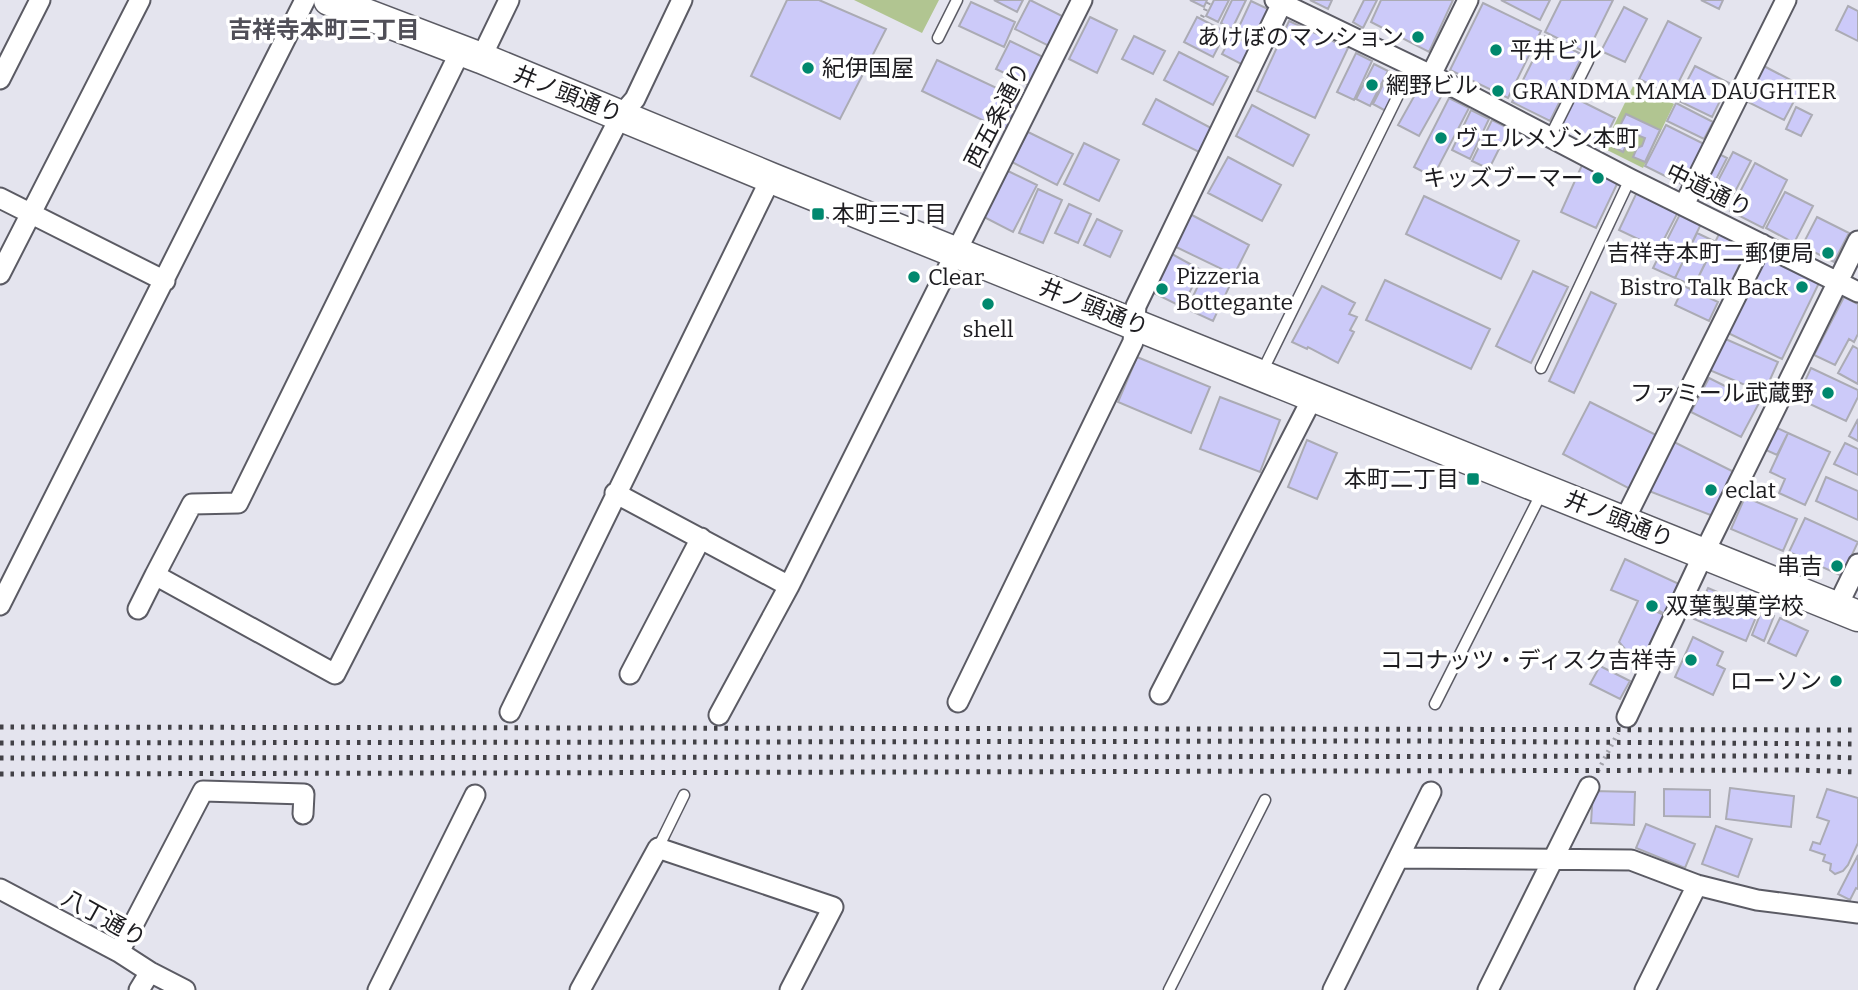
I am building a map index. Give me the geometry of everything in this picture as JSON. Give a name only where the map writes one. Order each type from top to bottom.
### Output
[{"type":"main road","name":"井ノ頭通り","points":[[328,0],[379,9],[471,54],[771,178],[1848,612]]},
{"type":"street","points":[[0,79],[40,0]]},
{"type":"street","points":[[0,274],[140,0]]},
{"type":"street","points":[[0,605],[7,571],[165,281],[305,0]]},
{"type":"street","points":[[138,609],[192,504],[238,503],[471,54],[509,0]]},
{"type":"street","points":[[155,575],[335,674],[621,115],[635,99],[682,0]]},
{"type":"street","name":"西五条通り","points":[[719,716],[789,586],[1082,0]]},
{"type":"street","points":[[1431,75],[1468,0]]},
{"type":"street","points":[[1684,205],[1786,0]]},
{"type":"street","points":[[958,702],[1133,342],[1136,306],[1279,2]]},
{"type":"street","name":"中道通り","points":[[1279,2],[1431,75],[1630,179],[1858,292]]},
{"type":"street","points":[[510,712],[771,178]]},
{"type":"street","points":[[0,198],[165,281]]},
{"type":"street","points":[[1627,717],[1704,553],[1858,241]]},
{"type":"street","points":[[1624,521],[1762,244]]},
{"type":"street","points":[[1160,694],[1314,395]]},
{"type":"street","points":[[615,493],[789,586]]},
{"type":"street","points":[[631,674],[701,538]]},
{"type":"street","points":[[1848,612],[1858,564]]},
{"type":"street","points":[[1488,990],[1589,787]]},
{"type":"street","points":[[119,952],[203,791],[304,794],[303,814]]},
{"type":"street","points":[[1333,990],[1431,792]]},
{"type":"street","points":[[377,990],[475,795]]},
{"type":"street","points":[[580,990],[658,848],[833,907],[790,990]]},
{"type":"street","points":[[1399,858],[1630,860],[1697,886],[1757,900],[1858,913]]},
{"type":"street","points":[[1645,990],[1697,886]]},
{"type":"street","name":"八丁通り","points":[[0,889],[185,990]]},
{"type":"street","points":[[139,990],[150,972]]},
{"type":"lane","points":[[939,38],[957,0]]},
{"type":"lane","points":[[1550,137],[1588,61]]},
{"type":"lane","points":[[1261,374],[1412,67]]},
{"type":"lane","points":[[1541,368],[1630,179]]},
{"type":"lane","points":[[1435,704],[1544,488]]},
{"type":"lane","points":[[658,848],[684,795]]},
{"type":"lane","points":[[1169,990],[1265,800]]},
{"type":"path","points":[[1202,17],[1210,0]]},
{"type":"path","points":[[1589,787],[1627,717]]},
{"type":"green space","points":[[854,0],[939,0],[922,33]]},
{"type":"green space","points":[[1634,84],[1674,104],[1643,168],[1603,148]]},
{"type":"building","points":[[787,0],[819,0],[886,29],[840,119],[751,76]]},
{"type":"building","points":[[994,0],[1023,0],[1017,12]]},
{"type":"building","points":[[1030,0],[1064,17],[1049,46],[1015,29]]},
{"type":"building","points":[[1190,0],[1207,0],[1204,7]]},
{"type":"building","points":[[1214,0],[1229,0],[1218,22],[1206,16]]},
{"type":"building","points":[[1232,0],[1246,0],[1232,29],[1221,23]]},
{"type":"building","points":[[1310,0],[1332,0],[1328,9]]},
{"type":"building","points":[[1364,0],[1377,0],[1363,28],[1353,22]]},
{"type":"building","name":"あけぼのマンション","points":[[1381,0],[1453,0],[1429,52],[1371,22]]},
{"type":"building","points":[[1501,0],[1550,0],[1540,20]]},
{"type":"building","points":[[1561,0],[1613,0],[1587,53],[1545,32]]},
{"type":"building","points":[[1701,0],[1723,0],[1719,9]]},
{"type":"building","points":[[1251,1],[1268,9],[1270,14],[1257,41],[1237,31]]},
{"type":"building","points":[[971,2],[1015,22],[1004,47],[959,26]]},
{"type":"building","name":"平井ビル","points":[[1483,3],[1541,31],[1508,98],[1450,70]]},
{"type":"building","points":[[1848,6],[1858,11],[1858,41],[1836,30]]},
{"type":"building","points":[[1624,7],[1647,19],[1625,62],[1601,51]]},
{"type":"building","points":[[1090,17],[1117,30],[1097,73],[1069,59]]},
{"type":"building","points":[[1197,17],[1226,32],[1213,57],[1184,42]]},
{"type":"building","points":[[1289,21],[1348,48],[1315,118],[1257,91]]},
{"type":"building","points":[[1668,21],[1701,38],[1672,95],[1639,79]]},
{"type":"building","points":[[1232,35],[1255,47],[1245,66],[1222,54]]},
{"type":"building","points":[[1134,36],[1165,51],[1153,74],[1122,59]]},
{"type":"building","points":[[1545,36],[1583,55],[1550,121],[1512,102]]},
{"type":"building","points":[[1010,41],[1043,57],[1029,85],[996,69]]},
{"type":"building","points":[[1179,52],[1228,77],[1213,105],[1164,80]]},
{"type":"building","points":[[1356,53],[1372,61],[1354,100],[1337,92]]},
{"type":"building","points":[[937,60],[1020,99],[1005,131],[922,91]]},
{"type":"building","points":[[1758,63],[1802,86],[1784,120],[1740,98]]},
{"type":"building","name":"網野ビル","points":[[1374,64],[1388,71],[1370,106],[1356,99]]},
{"type":"building","points":[[1695,66],[1729,83],[1712,117],[1677,100]]},
{"type":"building","points":[[1390,71],[1400,77],[1386,111],[1373,104]]},
{"type":"building","points":[[1421,84],[1442,95],[1419,136],[1398,125]]},
{"type":"building","name":"ヴェルメゾン本町","points":[[1449,98],[1469,108],[1433,177],[1414,167]]},
{"type":"building","points":[[1575,98],[1615,118],[1601,146],[1561,126]]},
{"type":"building","points":[[1156,99],[1211,128],[1199,152],[1143,124]]},
{"type":"building","points":[[1676,103],[1713,122],[1704,139],[1667,121]]},
{"type":"building","points":[[1252,105],[1309,135],[1293,166],[1236,136]]},
{"type":"building","points":[[1796,107],[1812,115],[1801,136],[1786,129]]},
{"type":"building","points":[[1471,110],[1489,119],[1470,159],[1452,150]]},
{"type":"building","points":[[1626,114],[1660,130],[1645,162],[1633,157],[1645,138],[1632,133],[1623,152],[1610,145]]},
{"type":"building","points":[[1492,120],[1512,130],[1507,142],[1503,141],[1489,169],[1472,161]]},
{"type":"building","points":[[1666,125],[1704,144],[1684,183],[1681,184],[1645,166]]},
{"type":"building","points":[[1028,132],[1073,154],[1057,185],[1012,162]]},
{"type":"building","points":[[1084,143],[1119,160],[1099,201],[1064,184]]},
{"type":"building","points":[[1715,152],[1727,158],[1708,195],[1696,189]]},
{"type":"building","points":[[1733,152],[1751,161],[1726,209],[1708,200]]},
{"type":"building","points":[[1228,157],[1281,185],[1262,221],[1208,193]]},
{"type":"building","points":[[1755,163],[1787,180],[1763,228],[1730,211]]},
{"type":"building","points":[[1582,165],[1618,182],[1596,228],[1561,212]]},
{"type":"building","points":[[1008,171],[1037,185],[1013,232],[984,217]]},
{"type":"building","points":[[1038,189],[1062,200],[1043,243],[1019,233]]},
{"type":"building","points":[[1637,192],[1678,212],[1659,249],[1619,230]]},
{"type":"building","points":[[1785,192],[1813,206],[1794,243],[1766,228]]},
{"type":"building","points":[[1424,196],[1519,241],[1501,279],[1406,234]]},
{"type":"building","points":[[1069,204],[1091,214],[1078,243],[1055,233]]},
{"type":"building","points":[[1190,214],[1249,245],[1234,275],[1174,246]]},
{"type":"building","points":[[1680,214],[1701,224],[1675,278],[1653,268]]},
{"type":"building","points":[[1817,217],[1849,233],[1834,262],[1802,246]]},
{"type":"building","points":[[1097,219],[1122,231],[1110,257],[1084,245]]},
{"type":"building","points":[[1697,233],[1716,242],[1694,286],[1675,278]]},
{"type":"building","points":[[1719,234],[1748,248],[1723,298],[1695,284]]},
{"type":"building","points":[[1172,254],[1201,270],[1182,307],[1152,292]]},
{"type":"building","points":[[1763,255],[1819,283],[1782,359],[1726,332]]},
{"type":"building","points":[[1533,271],[1568,287],[1531,363],[1496,346]]},
{"type":"building","points":[[1204,273],[1230,285],[1213,321],[1187,309]]},
{"type":"building","points":[[1385,280],[1490,329],[1471,369],[1366,320]]},
{"type":"building","points":[[1322,286],[1355,303],[1349,314],[1357,317],[1350,330],[1354,332],[1338,363],[1292,342]]},
{"type":"building","points":[[1684,286],[1718,302],[1709,321],[1675,305]]},
{"type":"building","points":[[1591,292],[1616,304],[1574,393],[1549,381]]},
{"type":"building","points":[[1844,297],[1858,304],[1858,334],[1854,342],[1849,339],[1835,365],[1814,355]]},
{"type":"building","points":[[1721,337],[1778,362],[1764,393],[1707,369]]},
{"type":"building","points":[[1853,346],[1858,349],[1858,384],[1838,373]]},
{"type":"building","points":[[1137,357],[1210,387],[1191,433],[1118,402]]},
{"type":"building","name":"ファミール武蔵野","points":[[1811,368],[1858,390],[1858,397],[1846,421],[1797,398]]},
{"type":"building","points":[[1709,378],[1759,403],[1741,437],[1691,412]]},
{"type":"building","points":[[1220,397],[1280,420],[1260,472],[1200,449]]},
{"type":"building","points":[[1590,402],[1660,437],[1632,490],[1563,454]]},
{"type":"building","points":[[1858,419],[1858,441],[1849,436]]},
{"type":"building","points":[[1777,428],[1788,433],[1777,455],[1766,450]]},
{"type":"building","points":[[1788,433],[1830,452],[1805,505],[1779,493],[1785,479],[1770,472]]},
{"type":"building","points":[[1307,440],[1337,453],[1317,499],[1288,487]]},
{"type":"building","points":[[1674,442],[1736,473],[1713,516],[1649,491]]},
{"type":"building","points":[[1845,443],[1858,449],[1858,475],[1834,464]]},
{"type":"building","points":[[1826,477],[1858,491],[1858,520],[1816,501]]},
{"type":"building","points":[[1745,497],[1797,519],[1783,551],[1731,529]]},
{"type":"building","points":[[1805,518],[1858,542],[1842,576],[1789,552]]},
{"type":"building","name":"双葉製菓学校","points":[[1625,559],[1679,584],[1665,614],[1656,609],[1655,611],[1664,615],[1646,653],[1643,654],[1634,654],[1619,642],[1638,601],[1611,590]]},
{"type":"building","points":[[1708,588],[1759,610],[1746,641],[1694,619]]},
{"type":"building","points":[[1762,610],[1774,616],[1764,641],[1752,635]]},
{"type":"building","points":[[1780,618],[1808,631],[1796,656],[1768,643]]},
{"type":"building","points":[[1693,637],[1723,652],[1717,665],[1725,669],[1713,695],[1675,677]]},
{"type":"building","points":[[1600,666],[1630,681],[1620,699],[1590,684]]},
{"type":"building","points":[[1730,788],[1794,796],[1791,827],[1726,819]]},
{"type":"building","points":[[1664,789],[1710,790],[1710,817],[1664,816]]},
{"type":"building","points":[[1827,789],[1858,798],[1858,843],[1848,865],[1835,874],[1830,870],[1831,864],[1823,861],[1825,855],[1810,850],[1813,842],[1820,844],[1829,821],[1817,817]]},
{"type":"building","points":[[1593,791],[1635,792],[1634,825],[1591,823]]},
{"type":"building","points":[[1646,824],[1695,844],[1685,868],[1636,848]]},
{"type":"building","points":[[1716,826],[1752,839],[1738,877],[1702,864]]},
{"type":"building","points":[[1858,855],[1858,889],[1856,888],[1850,900],[1838,894]]},
{"type":"railway","points":[[0,727],[1858,730]]},
{"type":"railway","points":[[0,743],[1417,741],[1858,744]]},
{"type":"railway","points":[[0,758],[1858,758]]},
{"type":"railway","points":[[0,774],[1858,772]]},
{"type":"place","name":"あけぼのマンション","points":[[1418,37]]},
{"type":"place","name":"平井ビル","points":[[1496,50]]},
{"type":"place","name":"紀伊国屋","points":[[808,68]]},
{"type":"place","name":"網野ビル","points":[[1372,85]]},
{"type":"place","name":"GRANDMA MAMA DAUGHTER","points":[[1498,91]]},
{"type":"place","name":"ヴェルメゾン本町","points":[[1441,138]]},
{"type":"place","name":"キッズブーマー","points":[[1598,178]]},
{"type":"place","name":"本町三丁目","points":[[818,214]]},
{"type":"place","name":"吉祥寺本町二郵便局","points":[[1828,253]]},
{"type":"place","name":"Clear","points":[[914,277]]},
{"type":"place","name":"Bistro Talk Back","points":[[1802,287]]},
{"type":"place","name":"Pizzeria Bottegante","points":[[1162,289]]},
{"type":"place","name":"shell","points":[[988,304]]},
{"type":"place","name":"ファミール武蔵野","points":[[1828,393]]},
{"type":"place","name":"本町二丁目","points":[[1473,479]]},
{"type":"place","name":"eclat","points":[[1711,490]]},
{"type":"place","name":"串吉","points":[[1837,566]]},
{"type":"place","name":"双葉製菓学校","points":[[1652,606]]},
{"type":"place","name":"ココナッツ・ディスク吉祥寺","points":[[1691,660]]},
{"type":"place","name":"ローソン","points":[[1836,681]]},
{"type":"district","name":"吉祥寺本町三丁目","points":[[324,30]]}]
